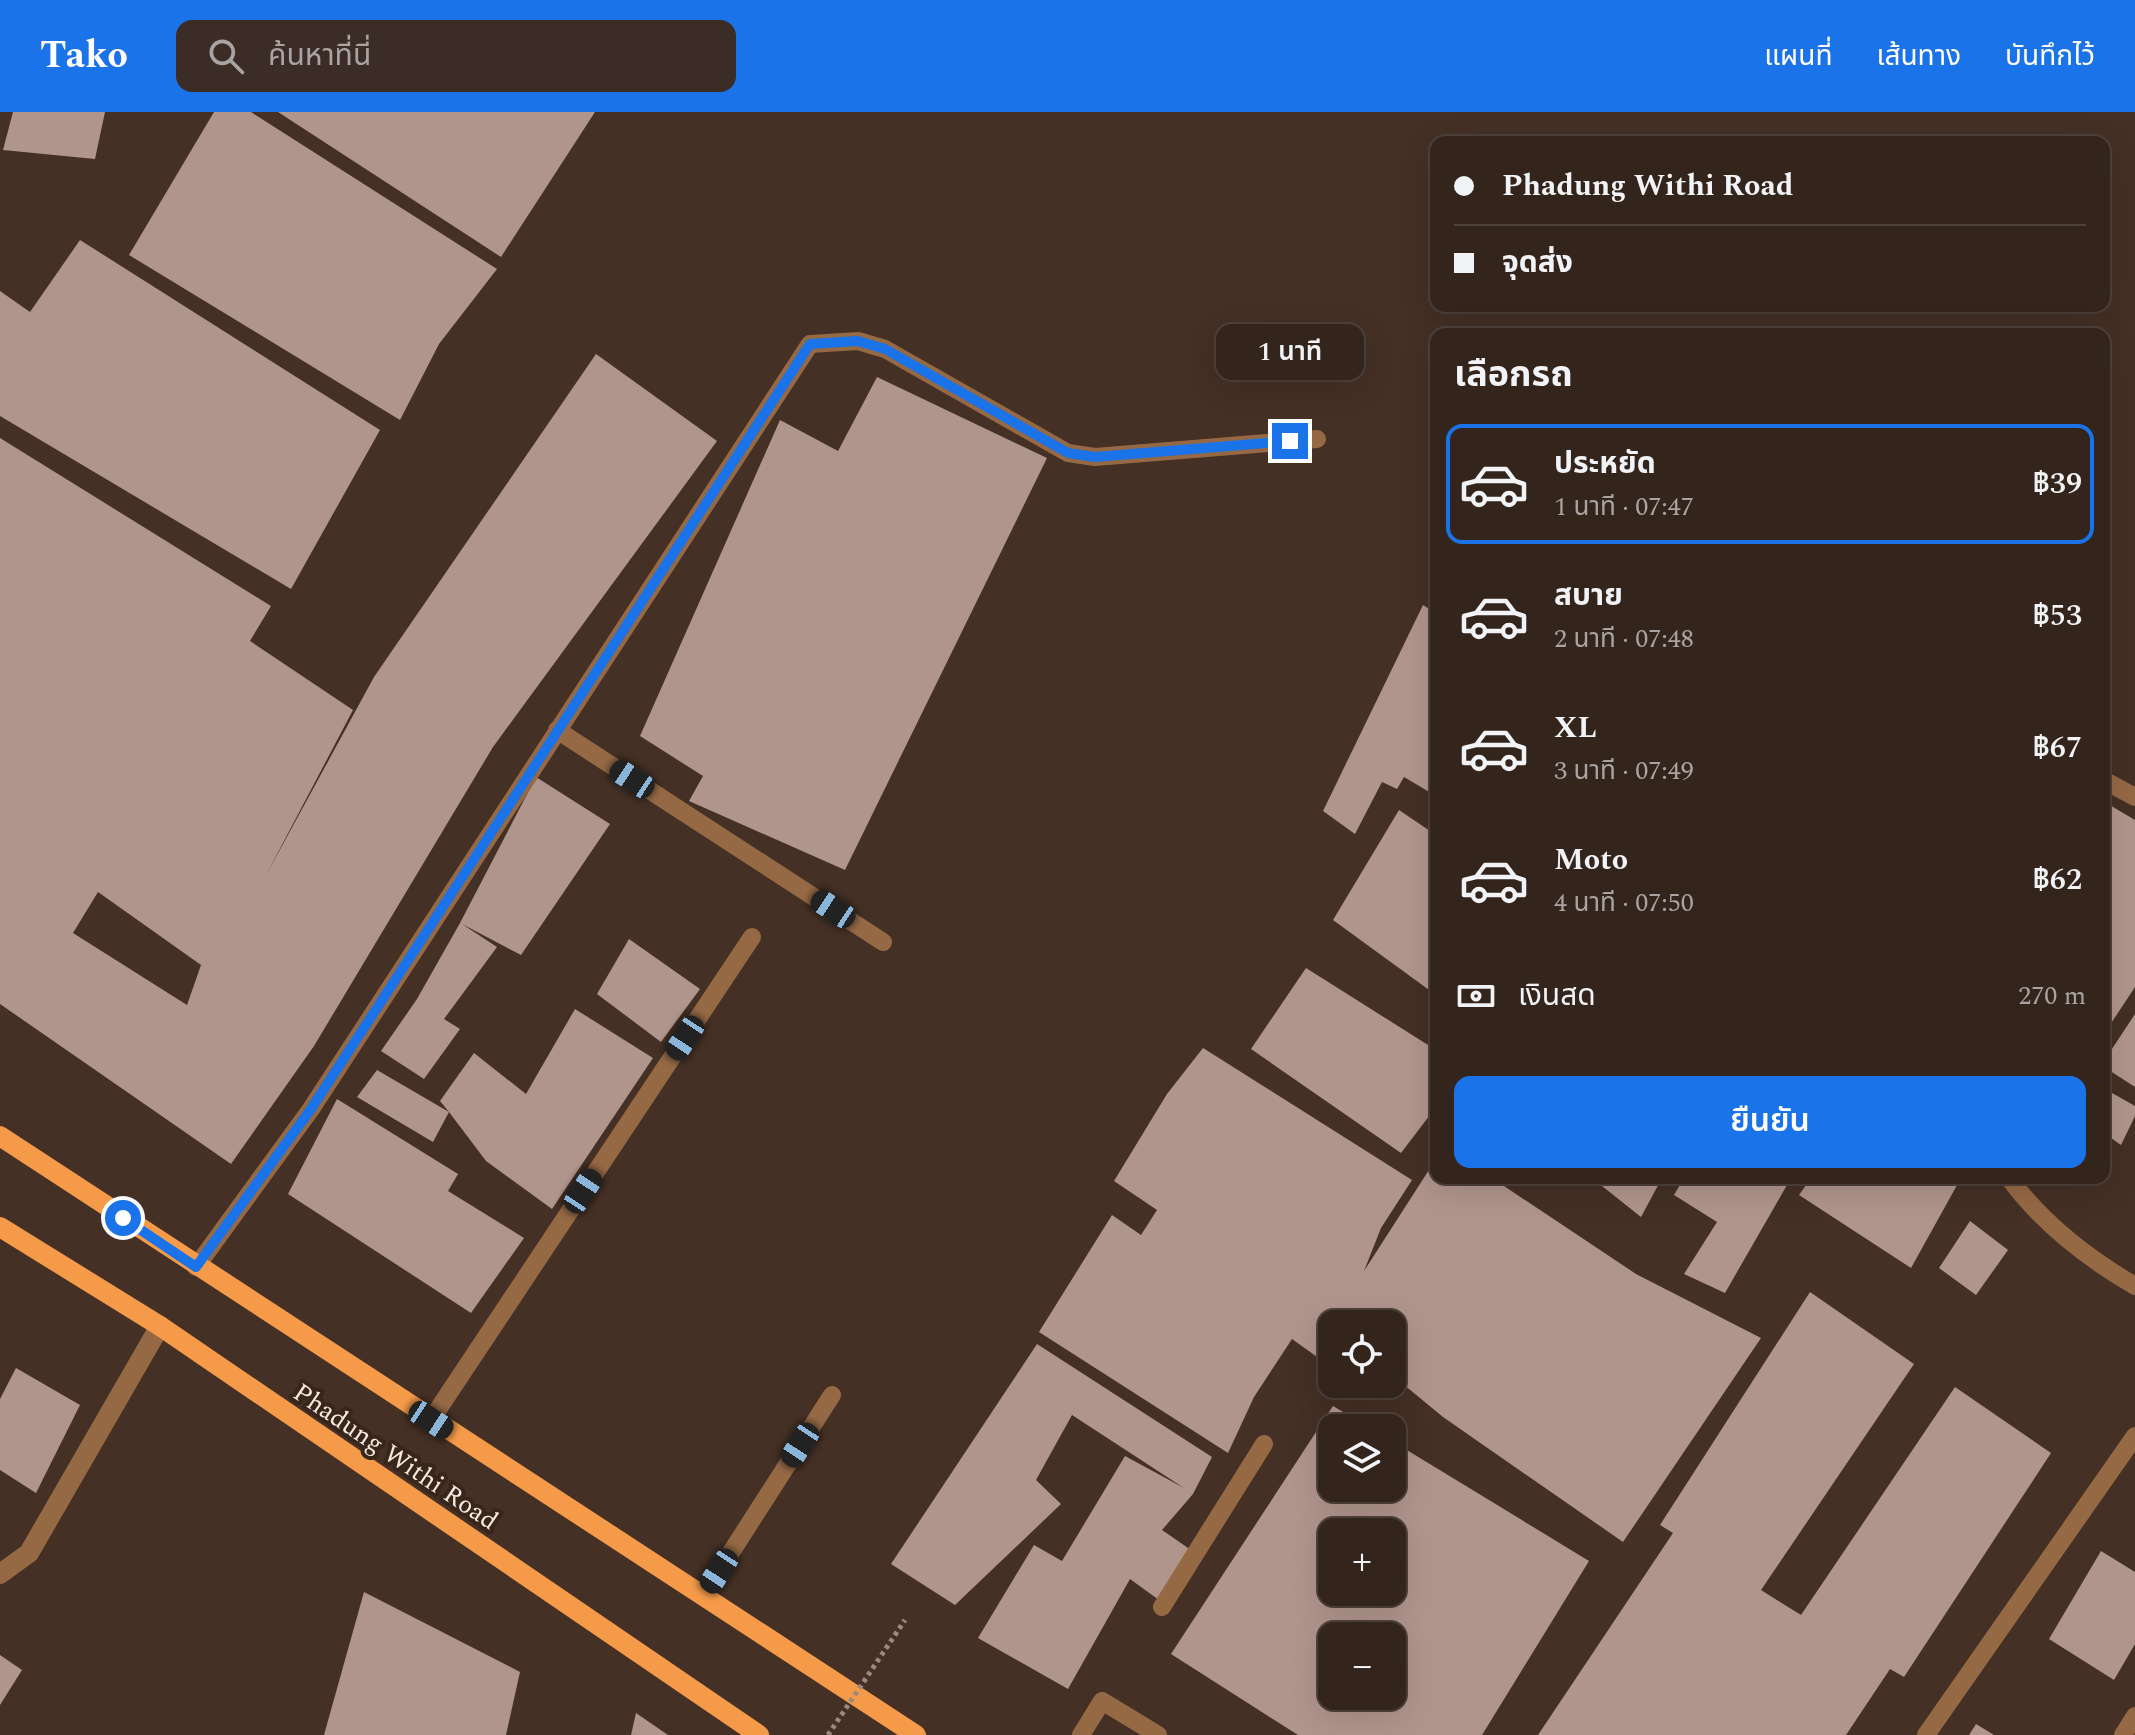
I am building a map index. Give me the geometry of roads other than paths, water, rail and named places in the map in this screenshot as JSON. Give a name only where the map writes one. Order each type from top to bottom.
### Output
[{"type":"main road","name":"Phadung Withi Road","points":[[0,1136],[916,1735]]},
{"type":"main road","name":"Phadung Withi Road","points":[[0,1227],[160,1326],[759,1735]]},
{"type":"street","points":[[0,1574],[29,1553],[160,1326]]},
{"type":"lane","points":[[196,1267],[311,1109],[810,344],[858,341],[885,349],[1068,453],[1095,457],[1317,439]]},
{"type":"lane","points":[[557,730],[883,942]]},
{"type":"lane","points":[[2110,784],[2135,797]]},
{"type":"lane","points":[[431,1420],[752,937]]},
{"type":"lane","points":[[2013,1184],[2023,1197],[2092,1261],[2135,1286]]},
{"type":"lane","points":[[703,1596],[832,1395]]},
{"type":"lane","points":[[1926,1735],[2135,1436]]},
{"type":"lane","points":[[1162,1607],[1264,1444]]},
{"type":"lane","points":[[1081,1735],[1102,1701],[1158,1735]]},
{"type":"lane","points":[[2123,1735],[2135,1716]]}]
